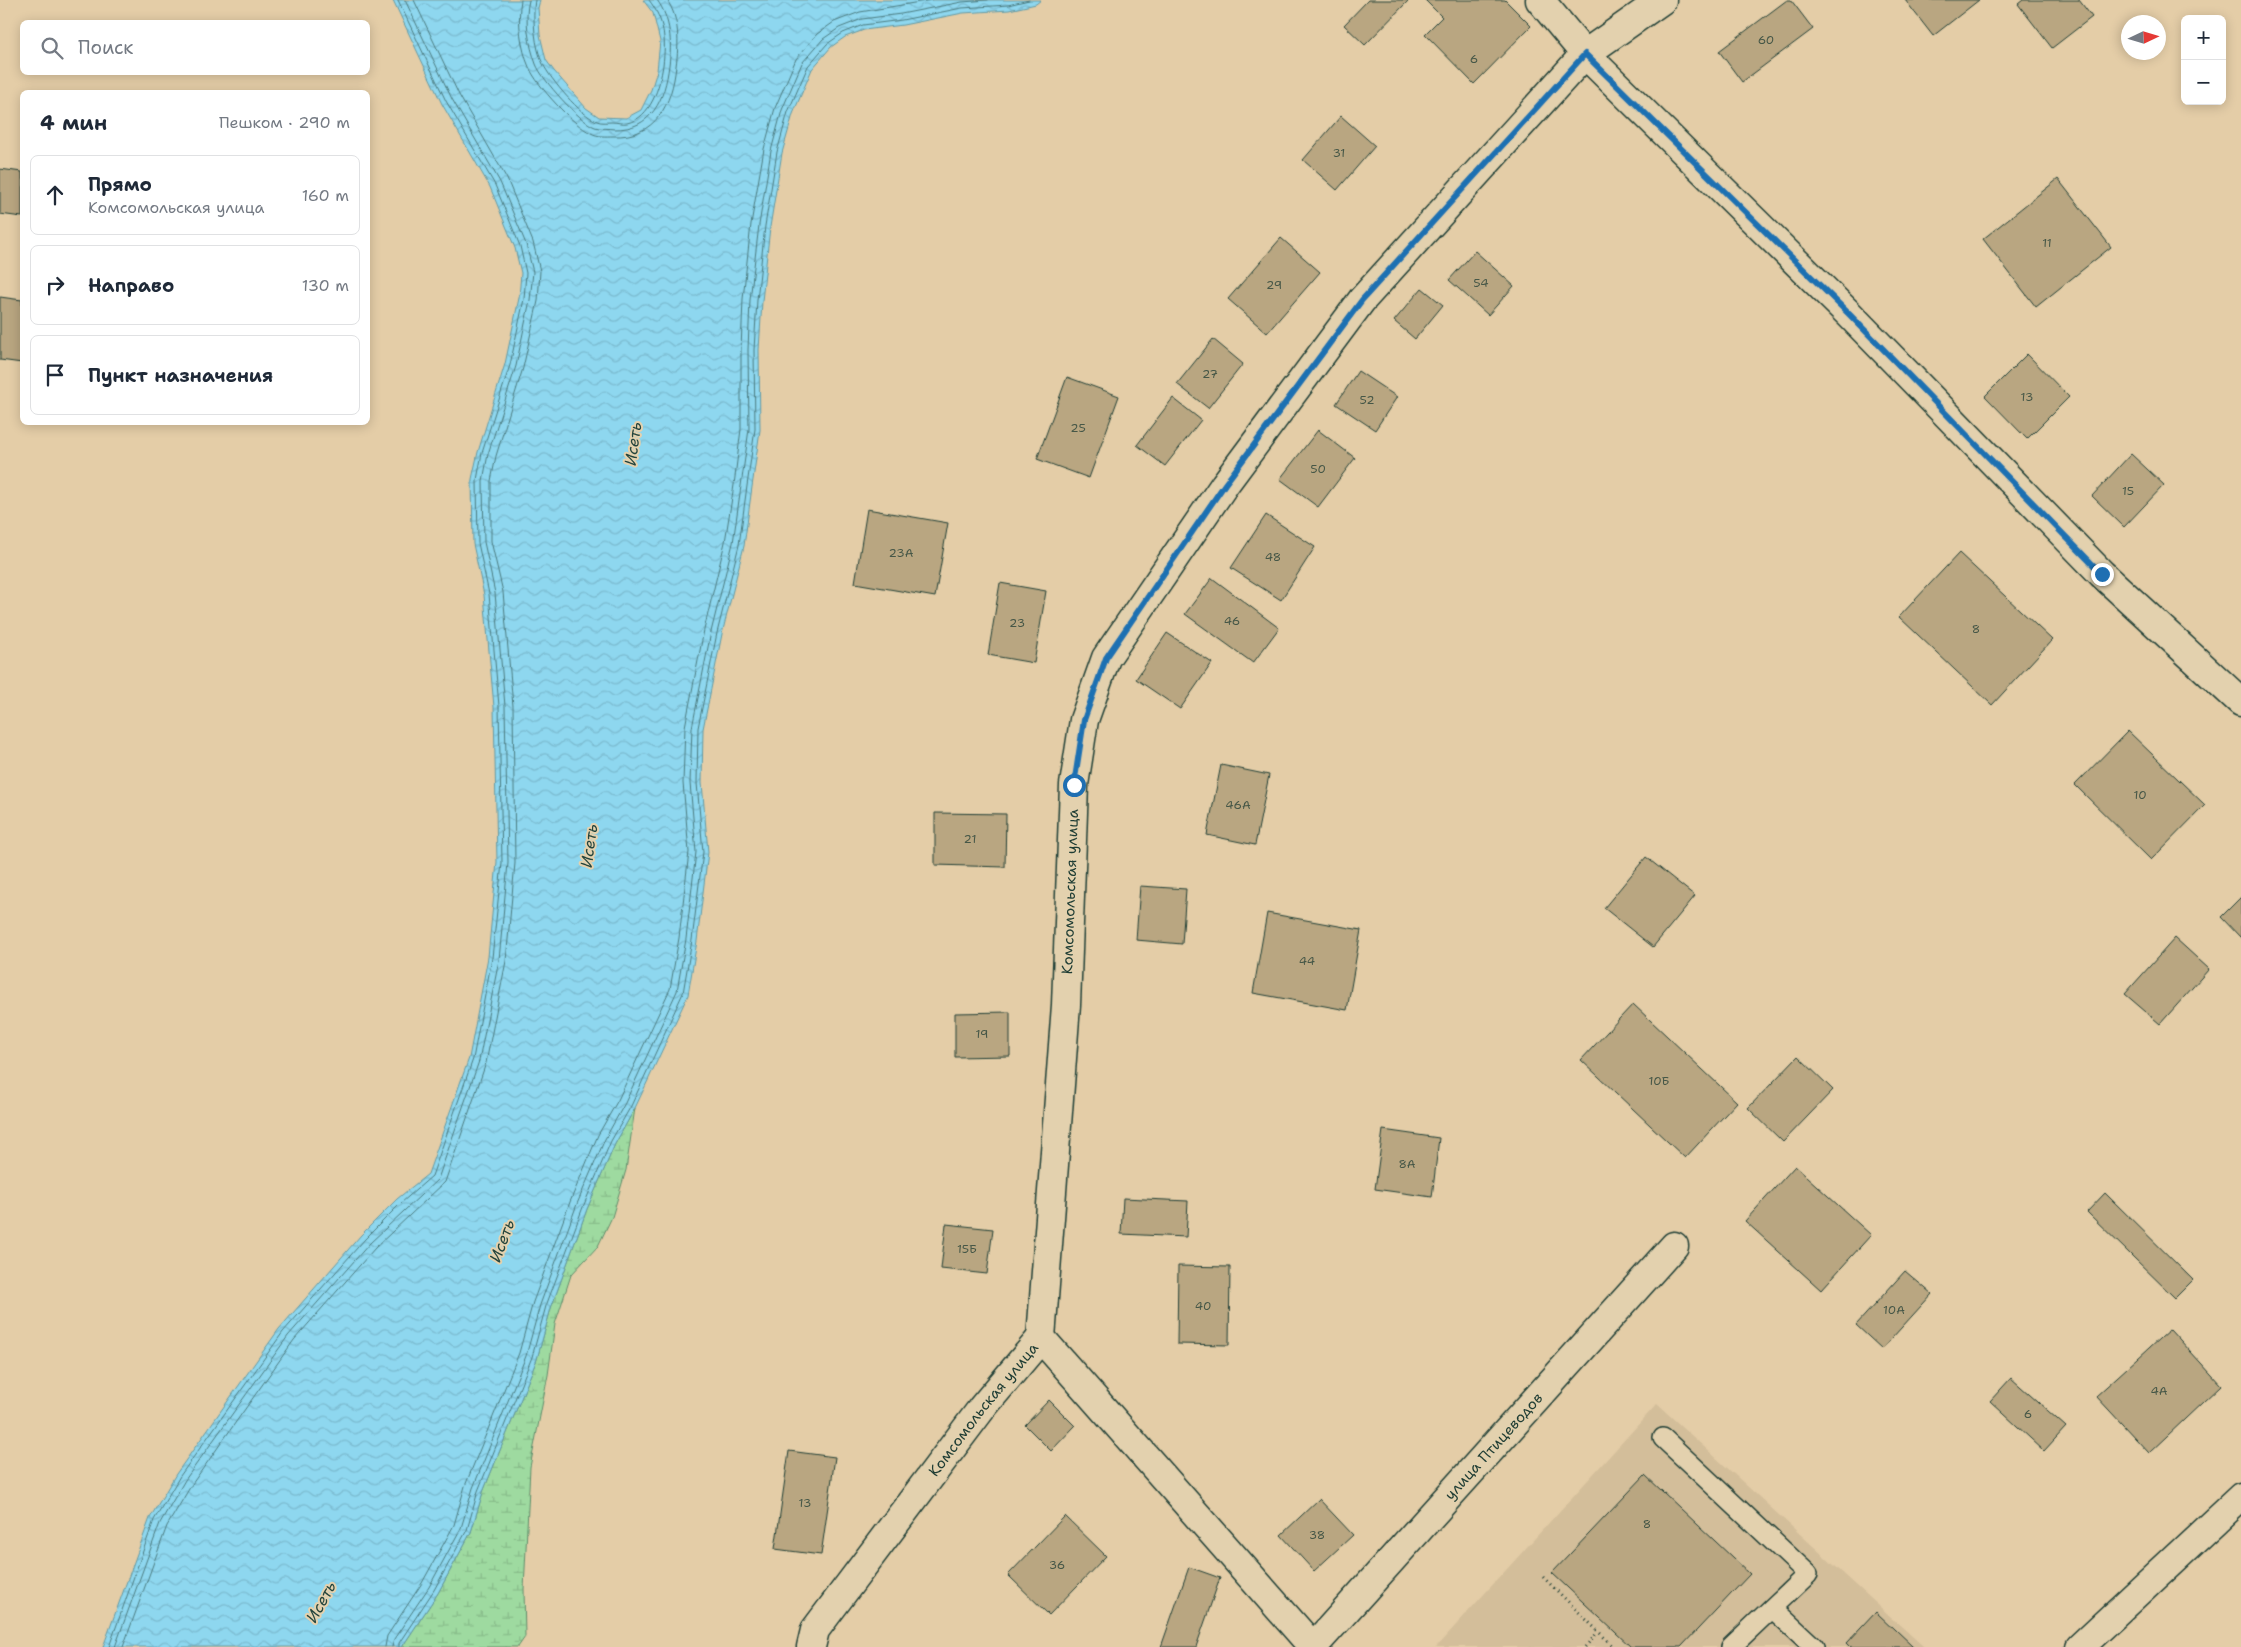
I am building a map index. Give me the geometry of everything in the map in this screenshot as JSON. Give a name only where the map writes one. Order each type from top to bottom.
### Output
[{"type":"street","points":[[1540,0],[1585,54],[1849,314],[2102,574],[2241,702]]},
{"type":"street","name":"Комсомольская улица","points":[[811,1647],[815,1630],[982,1408],[1041,1338],[1066,1005],[1074,785],[1084,720],[1106,658],[1225,484],[1362,300],[1585,54],[1662,0]]},
{"type":"street","name":"улица Птицеводов","points":[[1313,1647],[1674,1246]]},
{"type":"street","points":[[1041,1338],[1313,1647]]},
{"type":"street","points":[[2080,1647],[2241,1498]]},
{"type":"lane","points":[[1664,1438],[1808,1574],[1731,1647]]},
{"type":"lane","points":[[1772,1608],[1814,1647]]},
{"type":"path","points":[[1543,1577],[1614,1647]]},
{"type":"path","points":[[1585,1647],[1598,1632]]},
{"type":"shaded area","points":[[1657,1404],[1924,1647],[1436,1647]]},
{"type":"green space","points":[[635,1108],[626,1170],[612,1217],[598,1246],[571,1275],[555,1324],[548,1375],[530,1467],[524,1589],[525,1637],[518,1647],[402,1647],[438,1593],[471,1532],[483,1492],[537,1359],[551,1308],[587,1209],[615,1144]]},
{"type":"water","name":"Исеть","points":[[393,0],[540,0],[538,8],[540,35],[546,60],[554,71],[586,108],[599,117],[626,118],[641,110],[651,90],[657,71],[660,41],[653,13],[643,0],[1041,0],[1036,4],[1009,10],[963,13],[903,25],[864,30],[845,37],[831,47],[812,69],[793,114],[782,153],[770,227],[759,350],[760,430],[744,546],[722,634],[703,729],[702,783],[708,852],[688,995],[635,1108],[615,1144],[587,1209],[551,1308],[537,1359],[483,1492],[471,1532],[438,1593],[402,1647],[103,1647],[150,1518],[176,1474],[279,1329],[361,1235],[397,1199],[428,1174],[469,1058],[488,957],[497,862],[494,707],[484,595],[473,544],[472,479],[478,452],[505,364],[519,298],[521,273],[515,248],[490,187],[442,104]]},
{"type":"building","points":[[1368,0],[1409,0],[1365,45],[1344,25]]},
{"type":"building","points":[[1425,0],[1505,0],[1531,26],[1474,84],[1425,34],[1442,17]]},
{"type":"building","points":[[1787,0],[1791,0],[1813,29],[1742,82],[1719,51]]},
{"type":"building","points":[[1905,0],[1979,0],[1933,36]]},
{"type":"building","points":[[2023,0],[2079,0],[2092,17],[2052,48],[2018,4]]},
{"type":"building","points":[[1341,116],[1375,146],[1337,190],[1303,160]]},
{"type":"building","points":[[0,169],[20,172],[20,217],[0,214]]},
{"type":"building","points":[[2058,179],[2111,247],[2036,307],[1983,239]]},
{"type":"building","points":[[1281,238],[1320,272],[1267,333],[1228,299]]},
{"type":"building","points":[[1475,251],[1514,286],[1488,315],[1449,280]]},
{"type":"building","points":[[1422,288],[1443,305],[1415,339],[1394,321]]},
{"type":"building","points":[[0,297],[20,300],[20,363],[0,360]]},
{"type":"building","points":[[1213,339],[1243,364],[1208,408],[1177,384]]},
{"type":"building","points":[[2027,354],[2069,397],[2027,439],[1985,396]]},
{"type":"building","points":[[1358,371],[1397,397],[1375,430],[1336,404]]},
{"type":"building","points":[[1067,377],[1119,396],[1089,478],[1037,459]]},
{"type":"building","points":[[1173,398],[1201,420],[1165,466],[1137,445]]},
{"type":"building","points":[[1318,430],[1355,458],[1318,507],[1280,479]]},
{"type":"building","points":[[2131,454],[2164,485],[2124,527],[2092,496]]},
{"type":"building","points":[[867,509],[948,523],[935,597],[855,583]]},
{"type":"building","points":[[1266,515],[1315,547],[1281,600],[1231,568]]},
{"type":"building","points":[[1959,553],[2052,640],[1992,705],[1899,617]]},
{"type":"building","points":[[1212,578],[1279,628],[1253,663],[1185,614]]},
{"type":"building","points":[[1000,583],[1046,591],[1034,663],[988,655]]},
{"type":"building","points":[[1167,633],[1212,663],[1180,709],[1136,679]]},
{"type":"building","points":[[2128,731],[2205,805],[2151,860],[2075,785]]},
{"type":"building","points":[[1221,765],[1269,775],[1255,845],[1207,835]]},
{"type":"building","points":[[935,813],[1006,814],[1005,867],[935,865]]},
{"type":"building","points":[[1646,857],[1695,896],[1653,947],[1604,908]]},
{"type":"building","points":[[1140,886],[1186,889],[1182,944],[1136,940]]},
{"type":"building","points":[[2241,897],[2241,938],[2221,917]]},
{"type":"building","points":[[1267,913],[1361,930],[1347,1010],[1253,993]]},
{"type":"building","points":[[2175,938],[2209,969],[2160,1024],[2125,994]]},
{"type":"building","points":[[1633,1004],[1737,1102],[1685,1158],[1581,1060]]},
{"type":"building","points":[[1010,1012],[1010,1056],[955,1057],[955,1013]]},
{"type":"building","points":[[1798,1056],[1833,1090],[1783,1142],[1748,1108]]},
{"type":"building","points":[[1383,1130],[1439,1138],[1432,1197],[1375,1189]]},
{"type":"building","points":[[1795,1166],[1871,1235],[1821,1290],[1745,1221]]},
{"type":"building","points":[[2105,1193],[2193,1280],[2175,1298],[2087,1212]]},
{"type":"building","points":[[1123,1198],[1188,1201],[1186,1237],[1121,1234]]},
{"type":"building","points":[[946,1224],[993,1229],[987,1274],[941,1269]]},
{"type":"building","points":[[1178,1266],[1230,1267],[1229,1345],[1177,1344]]},
{"type":"building","points":[[1905,1271],[1932,1294],[1882,1349],[1856,1325]]},
{"type":"building","points":[[2170,1329],[2221,1385],[2149,1453],[2096,1396]]},
{"type":"building","points":[[2011,1378],[2066,1427],[2044,1451],[1990,1401]]},
{"type":"building","points":[[1049,1400],[1075,1426],[1051,1451],[1025,1425]]},
{"type":"building","points":[[789,1451],[835,1457],[821,1555],[775,1549]]},
{"type":"building","points":[[1645,1475],[1750,1574],[1681,1647],[1631,1647],[1552,1573]]},
{"type":"building","points":[[1319,1499],[1353,1535],[1314,1571],[1281,1535]]},
{"type":"building","points":[[1065,1516],[1106,1556],[1049,1615],[1008,1575]]},
{"type":"building","points":[[1189,1567],[1220,1578],[1196,1647],[1161,1647]]},
{"type":"building","points":[[1876,1612],[1913,1647],[1851,1647],[1847,1643]]},
{"type":"route","points":[[1074,785],[1084,720],[1106,658],[1225,484],[1362,300],[1585,54],[1849,314],[2102,574]]}]
